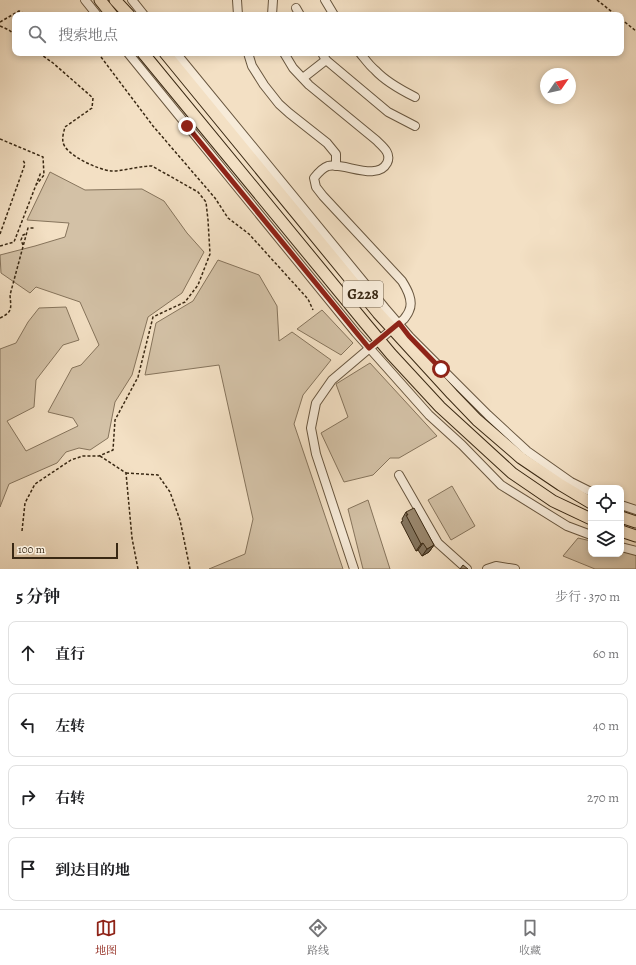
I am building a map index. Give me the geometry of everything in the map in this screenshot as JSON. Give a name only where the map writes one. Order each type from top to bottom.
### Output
[{"type":"highway","points":[[100,0],[110,12]]},
{"type":"highway","points":[[115,0],[126,12]]},
{"type":"highway","points":[[122,0],[132,12]]},
{"type":"highway","name":"G228","points":[[146,56],[379,340],[440,406],[512,473],[553,501],[588,518]]},
{"type":"highway","name":"G228","points":[[167,56],[378,313],[396,326],[447,388],[477,420],[521,458],[588,501]]},
{"type":"highway","points":[[624,518],[636,522]]},
{"type":"highway","points":[[624,532],[636,536]]},
{"type":"street","points":[[85,0],[95,12]]},
{"type":"street","points":[[132,0],[142,12]]},
{"type":"street","points":[[237,0],[238,12]]},
{"type":"street","points":[[272,12],[273,0]]},
{"type":"street","points":[[325,0],[332,12]]},
{"type":"street","points":[[130,56],[369,348],[429,415],[462,445],[501,485],[567,526],[588,534]]},
{"type":"street","points":[[178,56],[396,326],[409,336],[478,405],[528,450],[571,482],[588,490]]},
{"type":"street","points":[[249,56],[252,66],[264,85],[279,104],[327,143],[336,154],[336,166]]},
{"type":"street","points":[[286,56],[303,78],[360,128],[376,140],[388,155],[386,163],[377,171],[327,166],[314,178],[316,187],[333,208],[402,281],[408,290],[411,301],[410,310],[404,319],[332,380],[316,403],[311,428],[316,454],[354,569]]},
{"type":"street","points":[[303,78],[324,56],[388,112],[415,126]]},
{"type":"street","points":[[362,56],[375,71],[385,79],[402,91],[415,97]]},
{"type":"street","points":[[399,475],[438,543],[467,569]]},
{"type":"street","points":[[624,506],[636,510]]},
{"type":"street","points":[[624,548],[636,551]]},
{"type":"street","points":[[488,569],[496,566],[515,569]]},
{"type":"path","points":[[597,0],[612,12]]},
{"type":"path","points":[[0,22],[12,15]]},
{"type":"path","points":[[624,21],[636,31]]},
{"type":"path","points":[[0,26],[12,32]]},
{"type":"path","points":[[22,531],[25,503],[35,484],[71,460],[83,456],[99,456],[113,450],[115,420],[138,378],[153,317],[185,302],[198,286],[210,254],[206,202],[198,192],[152,166],[114,171],[105,170],[75,157],[65,149],[62,140],[66,127],[92,108],[93,98],[43,56]]},
{"type":"path","points":[[100,56],[153,126],[215,198],[228,218],[249,234],[308,299],[313,310]]},
{"type":"path","points":[[0,139],[43,157],[44,175],[35,187]]},
{"type":"path","points":[[0,234],[25,164],[23,160]]},
{"type":"path","points":[[0,246],[14,242],[41,172]]},
{"type":"path","points":[[0,318],[10,311],[10,295],[26,234],[28,228],[35,228]]},
{"type":"path","points":[[23,245],[21,240],[23,235],[26,234]]},
{"type":"path","points":[[15,238],[21,240]]},
{"type":"path","points":[[99,456],[126,473],[158,475],[170,492],[180,520],[190,569]]},
{"type":"path","points":[[126,473],[132,538],[138,569]]},
{"type":"shaded area","points":[[50,172],[85,190],[142,189],[164,201],[187,233],[204,252],[182,293],[148,317],[132,375],[115,402],[108,438],[90,450],[79,448],[66,452],[57,463],[9,484],[0,507],[0,349],[16,343],[28,322],[39,308],[66,307],[79,340],[63,345],[36,380],[34,407],[7,421],[26,451],[78,426],[73,418],[48,412],[72,368],[81,365],[99,345],[80,302],[36,287],[30,293],[1,273],[0,255],[65,237],[69,223],[27,220]]},
{"type":"shaded area","points":[[218,260],[259,275],[277,306],[279,341],[292,332],[331,360],[303,395],[294,424],[343,569],[209,569],[245,554],[253,519],[219,365],[145,375],[156,323],[193,301]]},
{"type":"shaded area","points":[[322,310],[353,343],[341,355],[297,329]]},
{"type":"shaded area","points":[[370,363],[437,436],[399,458],[390,458],[373,475],[344,482],[321,433],[348,417],[336,384]]},
{"type":"shaded area","points":[[452,486],[475,526],[451,540],[428,500]]},
{"type":"shaded area","points":[[368,500],[390,569],[363,569],[348,509]]},
{"type":"shaded area","points":[[578,538],[588,540],[588,557],[624,557],[624,550],[636,554],[636,569],[595,569],[563,556]]},
{"type":"building","points":[[414,508],[434,545],[427,549],[423,543],[421,544],[406,515],[408,515],[406,512]]},
{"type":"building","points":[[463,565],[468,569],[460,569]]},
{"type":"route","points":[[187,126],[369,348],[399,323],[409,336],[441,369]]}]
